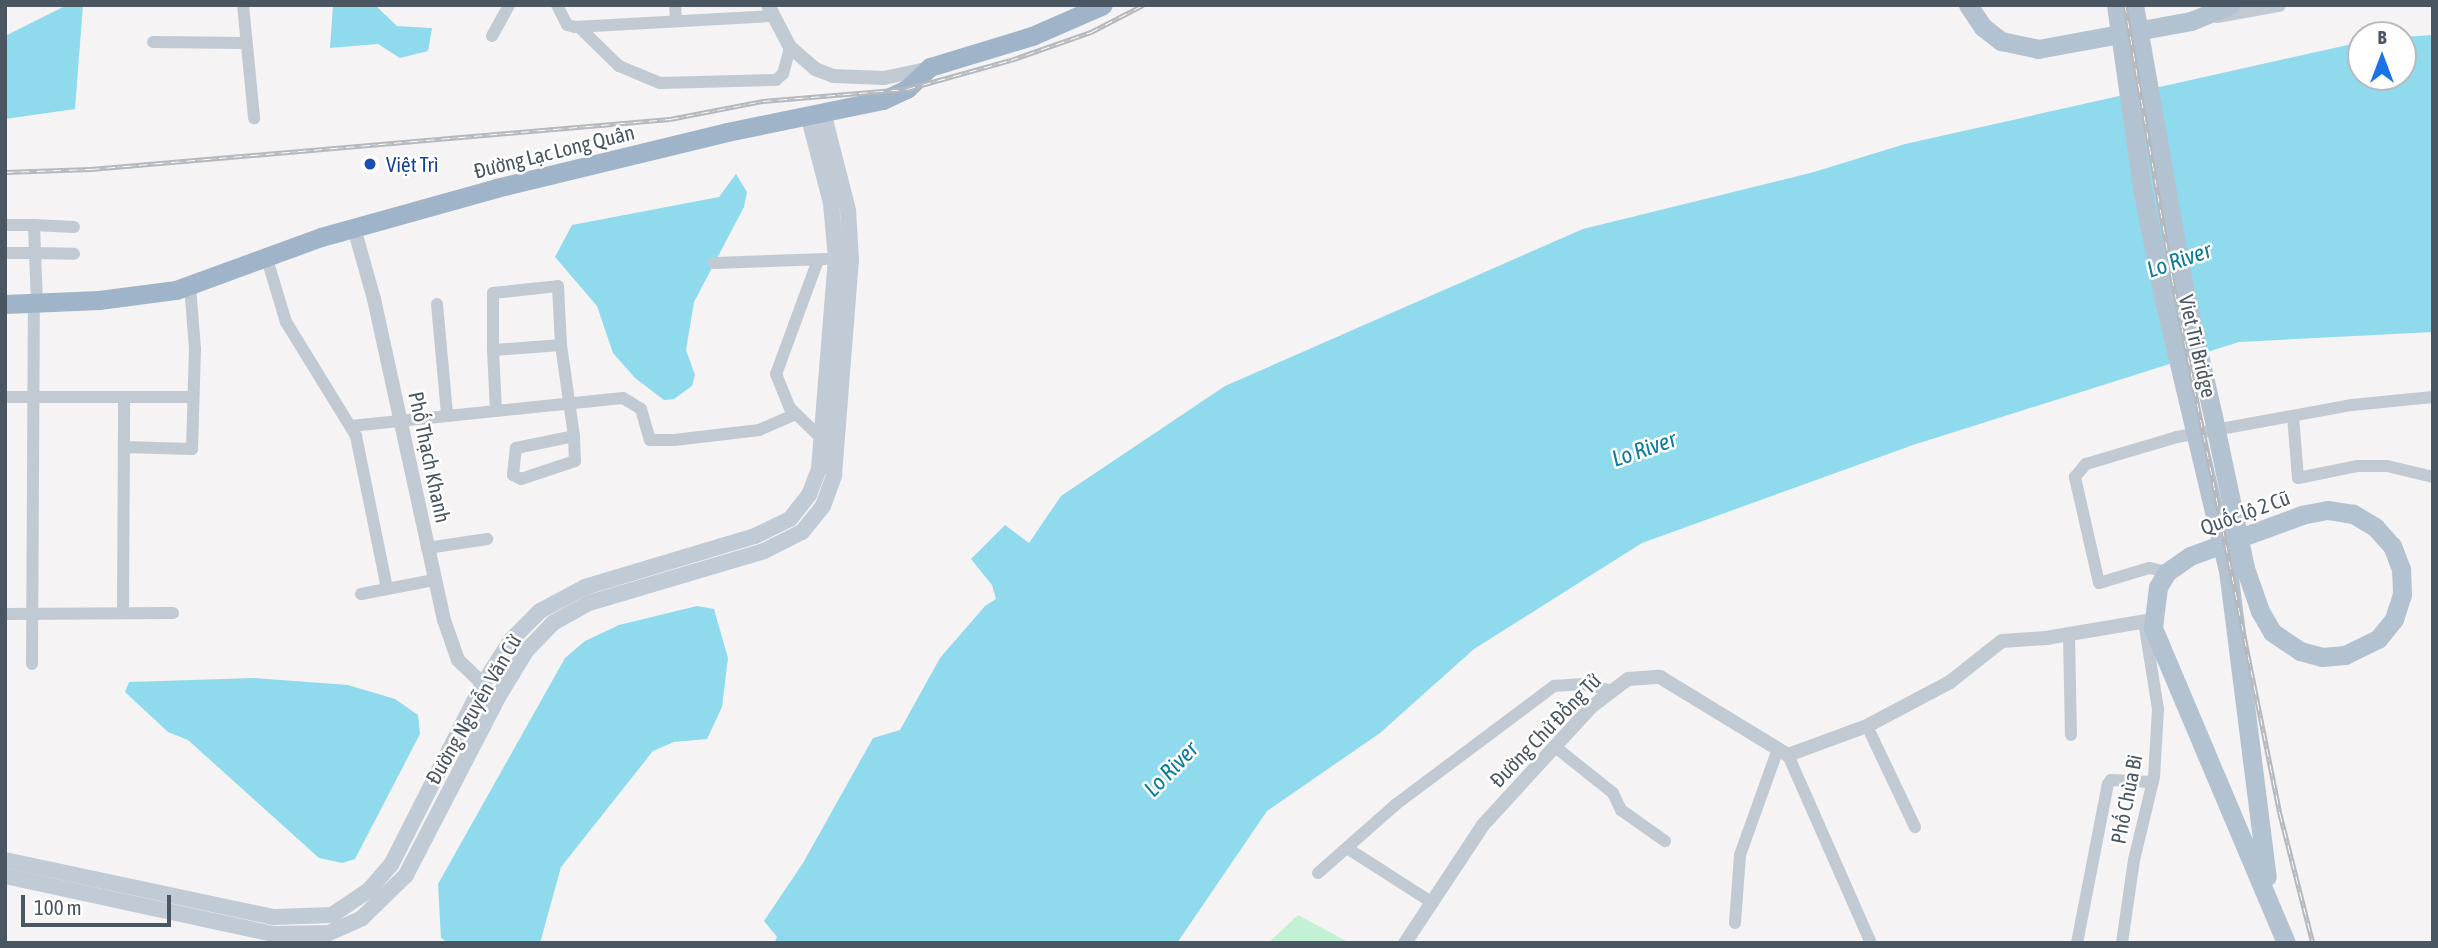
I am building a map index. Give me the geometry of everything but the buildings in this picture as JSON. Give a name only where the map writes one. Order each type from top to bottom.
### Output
[{"type":"highway","name":"Đường Lạc Long Quân","points":[[5,304],[123,298],[190,286],[354,228],[496,188],[815,113],[883,100],[907,89],[930,68],[1032,36],[1103,5]]},
{"type":"main road","points":[[1969,5],[1990,33],[2022,48],[2048,48],[2191,21],[2230,5]]},
{"type":"main road","name":"Viet Tri Bridge","points":[[2116,5],[2142,188],[2164,300],[2236,569]]},
{"type":"main road","name":"Viet Tri Bridge","points":[[2134,5],[2236,569]]},
{"type":"main road","name":"Đường Nguyễn Văn Cừ","points":[[5,876],[274,934],[329,933],[362,918],[406,875],[500,694],[538,636],[589,603],[764,551],[787,542],[813,521],[834,475],[838,343],[836,259],[831,203],[815,113]]},
{"type":"main road","name":"Đường Nguyễn Văn Cừ","points":[[5,860],[274,917],[332,915],[369,890],[391,865],[483,684],[525,624],[562,597],[755,536],[790,519],[816,479],[838,343],[850,231],[815,113]]},
{"type":"main road","name":"Quốc lộ 2 Cũ","points":[[2167,572],[2190,555],[2302,515],[2340,511],[2364,519],[2384,535],[2401,569],[2402,595],[2394,619],[2378,639],[2356,652],[2322,657],[2300,651],[2272,632],[2236,569]]},
{"type":"main road","points":[[2236,569],[2269,896]]},
{"type":"main road","points":[[2167,572],[2148,621],[2269,896],[2286,943]]},
{"type":"street","points":[[243,5],[254,118]]},
{"type":"street","points":[[492,36],[509,5]]},
{"type":"street","points":[[557,5],[567,25],[579,27],[676,21],[770,10],[790,47],[815,69],[833,76],[884,78],[930,68]]},
{"type":"street","points":[[675,5],[676,21]]},
{"type":"street","points":[[2191,21],[2279,5]]},
{"type":"street","points":[[579,27],[619,66],[660,83],[776,80],[783,74],[790,47]]},
{"type":"street","points":[[153,42],[246,43]]},
{"type":"street","points":[[5,225],[74,227]]},
{"type":"street","points":[[32,664],[34,225]]},
{"type":"street","name":"Phố Thạch Khanh","points":[[354,228],[401,418],[434,580],[455,653],[483,684]]},
{"type":"street","points":[[5,253],[74,254]]},
{"type":"street","points":[[267,259],[286,322],[351,426],[387,589]]},
{"type":"street","points":[[714,263],[836,259]]},
{"type":"street","points":[[818,260],[776,374],[783,398],[821,439]]},
{"type":"street","points":[[496,411],[494,291],[563,284],[561,345],[574,436],[572,465],[521,479],[513,475],[516,449],[574,436]]},
{"type":"street","points":[[124,447],[192,449],[195,349],[190,286]]},
{"type":"street","points":[[437,304],[447,414]]},
{"type":"street","points":[[493,350],[561,345]]},
{"type":"street","points":[[5,397],[193,397]]},
{"type":"street","points":[[123,614],[124,397]]},
{"type":"street","points":[[2167,572],[2149,568],[2099,583],[2075,477],[2080,470],[2177,438],[2293,416],[2433,397]]},
{"type":"street","points":[[351,426],[401,418],[630,399],[641,410],[650,440],[760,430],[796,414]]},
{"type":"street","points":[[2293,416],[2298,478],[2357,466],[2387,466],[2433,477]]},
{"type":"street","points":[[427,548],[487,539]]},
{"type":"street","points":[[360,594],[434,580]]},
{"type":"street","points":[[5,614],[173,613]]},
{"type":"street","points":[[1783,752],[1867,726],[1950,682],[2002,641],[2069,634],[2148,621]]},
{"type":"street","name":"Phố Chùa Bi","points":[[2122,943],[2134,860],[2153,782],[2158,709],[2148,621]]},
{"type":"street","points":[[2069,634],[2071,735]]},
{"type":"street","name":"Đường Chử Đồng Tử","points":[[1406,942],[1483,825],[1554,746],[1628,679],[1660,677],[1783,752]]},
{"type":"street","points":[[1318,873],[1395,805],[1554,686],[1583,684],[1613,691]]},
{"type":"street","points":[[1867,726],[1915,827]]},
{"type":"street","points":[[1554,746],[1613,793],[1621,810],[1665,841]]},
{"type":"street","points":[[1735,923],[1740,855],[1783,752]]},
{"type":"street","points":[[1783,752],[1871,943]]},
{"type":"street","points":[[2077,943],[2108,784],[2110,780],[2153,782]]},
{"type":"street","points":[[1347,848],[1431,902]]},
{"type":"green space","points":[[1298,915],[1350,943],[1268,943]]},
{"type":"water","points":[[67,5],[83,5],[75,109],[5,119],[5,36]]},
{"type":"water","points":[[333,5],[375,5],[397,26],[432,28],[428,51],[400,58],[378,44],[330,48]]},
{"type":"water","name":"Lo River","points":[[2433,35],[2433,332],[2239,342],[1913,445],[1642,543],[1474,649],[1380,733],[1267,811],[1177,943],[774,943],[777,937],[764,921],[803,863],[873,738],[900,730],[940,658],[985,606],[996,599],[992,585],[971,559],[1005,525],[1029,543],[1061,496],[1225,386],[1583,229],[1814,172],[1905,144],[2347,45],[2347,91],[2417,91],[2417,36]]},
{"type":"water","points":[[736,174],[747,192],[744,207],[694,302],[686,350],[695,375],[692,386],[674,399],[664,400],[635,378],[613,353],[597,306],[555,257],[572,225],[719,197]]},
{"type":"water","points":[[697,606],[714,609],[728,658],[722,707],[707,739],[674,742],[653,751],[561,867],[540,943],[448,943],[441,938],[438,884],[565,658],[585,641],[619,625]]},
{"type":"water","points":[[254,678],[348,685],[395,699],[418,715],[420,734],[355,859],[342,863],[319,858],[188,740],[168,732],[125,692],[129,682]]},
{"type":"railway","points":[[5,172],[91,169],[670,119],[763,101],[907,89],[1011,60],[1091,32],[1143,5]]},
{"type":"railway","points":[[2125,5],[2172,278],[2280,814],[2313,943]]},
{"type":"place","name":"Việt Trì","points":[[370,164]]}]
